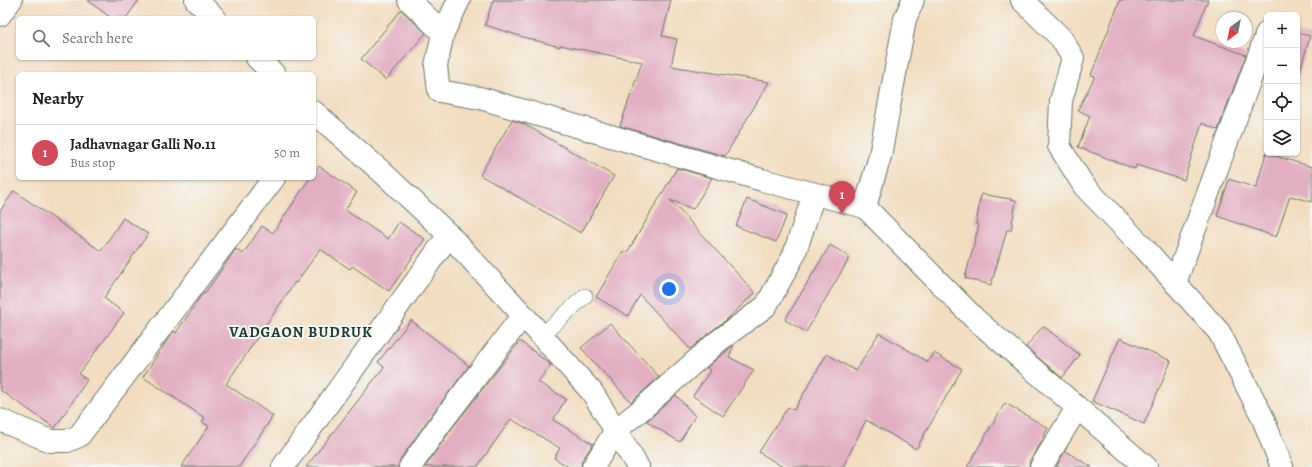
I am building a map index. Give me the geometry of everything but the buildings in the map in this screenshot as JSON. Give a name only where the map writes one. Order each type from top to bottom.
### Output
[{"type":"street","points":[[0,15],[11,0]]},
{"type":"street","points":[[196,0],[213,16]]},
{"type":"street","points":[[409,0],[443,33]]},
{"type":"street","points":[[459,0],[443,33],[436,66],[439,91],[480,98],[762,180],[865,207],[975,319],[1146,467]]},
{"type":"street","points":[[865,207],[880,156],[905,19],[913,0]]},
{"type":"street","points":[[1022,0],[1061,38],[1073,58],[1061,101],[1059,146],[1084,186],[1145,249],[1219,332],[1262,416],[1282,467]]},
{"type":"street","points":[[1175,283],[1264,41]]},
{"type":"street","points":[[259,60],[272,72]]},
{"type":"street","points":[[316,118],[383,173],[449,235],[523,315],[592,392],[638,467]]},
{"type":"street","points":[[0,420],[50,441],[66,441],[79,436],[272,180]]},
{"type":"street","points":[[593,467],[616,430],[642,409],[716,342],[766,306],[794,255],[814,194]]},
{"type":"street","points":[[283,467],[449,235]]},
{"type":"street","points":[[410,467],[440,424],[523,315]]},
{"type":"street","points":[[1041,467],[1077,408]]},
{"type":"lane","points":[[541,336],[585,296]]},
{"type":"place","name":"Jadhavnagar Galli No.11","points":[[842,214]]},
{"type":"district","name":"VADGAON BUDRUK","points":[[301,332]]}]
